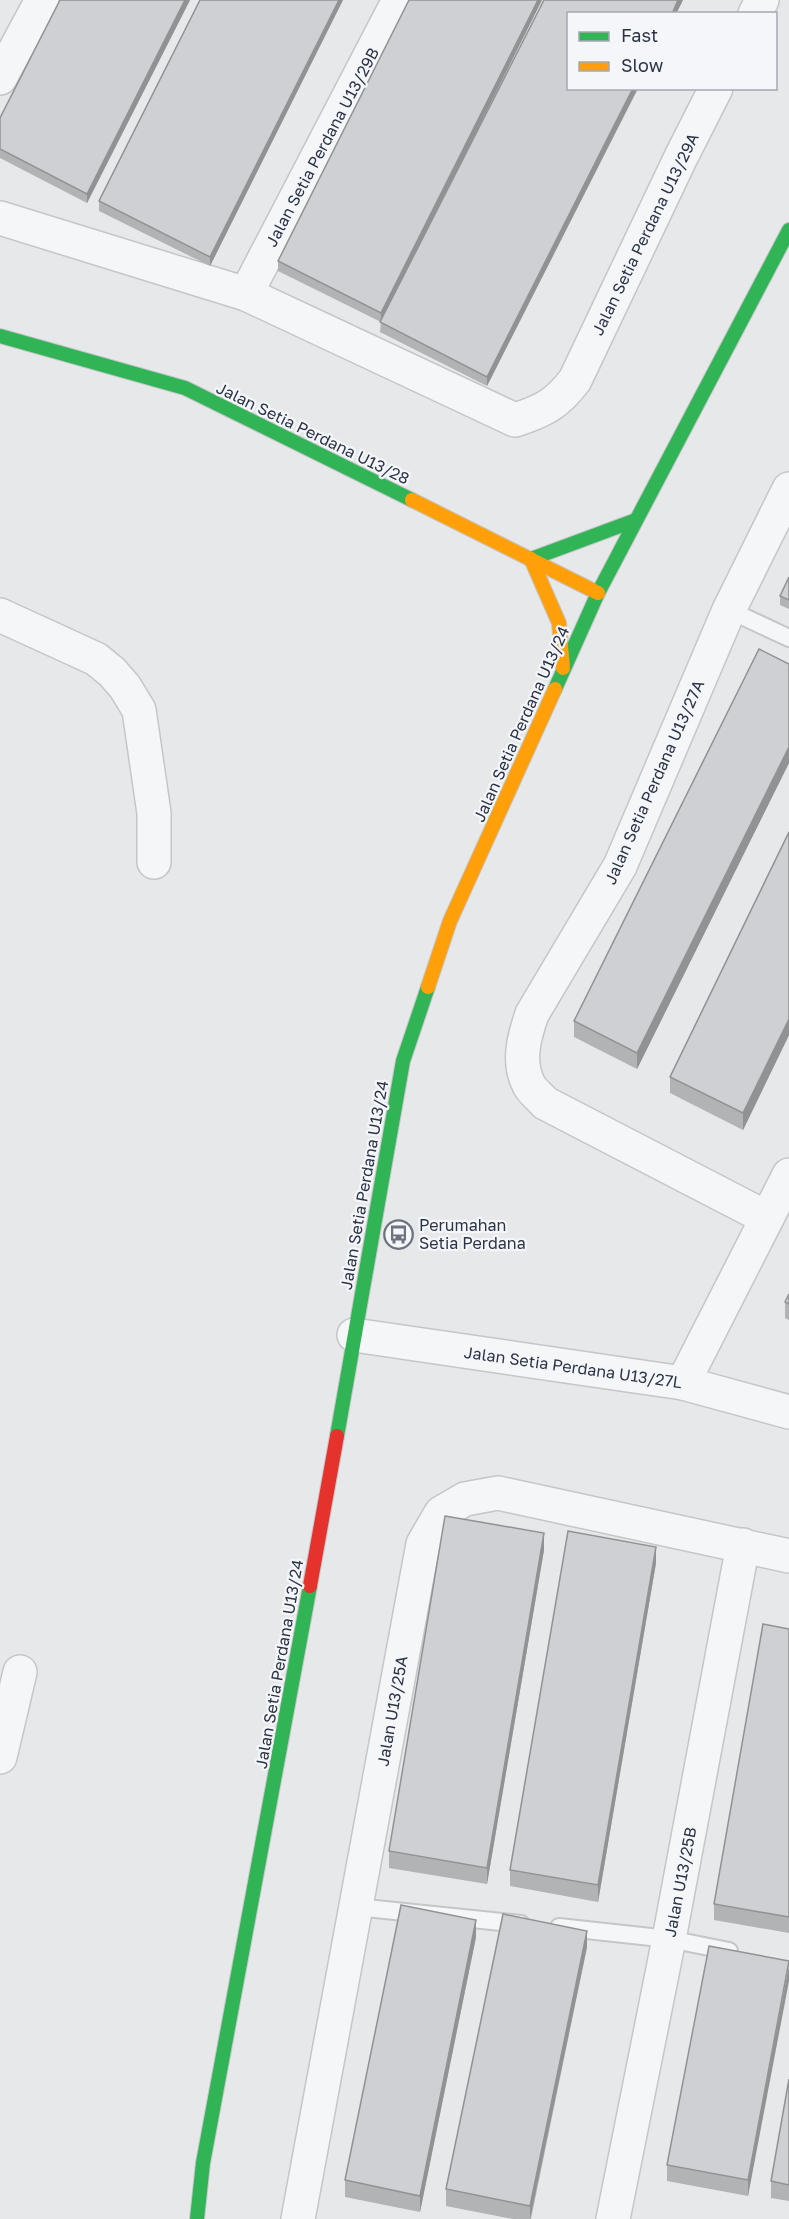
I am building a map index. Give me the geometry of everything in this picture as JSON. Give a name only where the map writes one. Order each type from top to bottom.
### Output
[{"type":"street","points":[[0,78],[42,0]]},
{"type":"street","name":"Jalan Setia Perdana U13/29B","points":[[246,294],[399,0]]},
{"type":"street","name":"Jalan Setia Perdana U13/29A","points":[[0,218],[246,294],[515,420],[543,411],[563,396],[575,380],[715,90]]},
{"type":"street","name":"Jalan Setia Perdana U13/24","points":[[196,2219],[203,2163],[322,1520],[403,1061],[450,921],[598,593],[789,230]]},
{"type":"street","name":"Jalan Setia Perdana U13/28","points":[[0,336],[185,388],[598,593]]},
{"type":"street","name":"Jalan Setia Perdana U13/27A","points":[[767,1218],[545,1103],[529,1085],[522,1062],[524,1038],[532,1014],[620,866],[729,610],[789,489]]},
{"type":"street","points":[[563,670],[559,623],[531,559],[636,520]]},
{"type":"street","points":[[0,615],[96,659],[112,672],[139,710],[154,813],[154,862]]},
{"type":"street","points":[[683,1383],[789,1175]]},
{"type":"street","name":"Jalan Setia Perdana U13/27L","points":[[354,1335],[683,1383],[789,1412]]},
{"type":"street","name":"Jalan U13/25A","points":[[298,2219],[423,1544],[441,1513],[465,1499],[498,1493],[789,1556]]},
{"type":"street","name":"Jalan U13/25B","points":[[613,2219],[669,1939],[743,1545]]},
{"type":"street","points":[[0,1757],[20,1672]]},
{"type":"street","points":[[188,2189],[203,2163]]},
{"type":"lane","points":[[729,610],[789,639]]},
{"type":"lane","points":[[356,1907],[669,1939],[745,1954]]},
{"type":"building","points":[[60,0],[185,0],[87,194],[0,149],[0,118]]},
{"type":"building","points":[[200,0],[339,0],[210,257],[99,201]]},
{"type":"building","points":[[409,0],[538,0],[381,313],[278,261]]},
{"type":"building","points":[[544,0],[678,0],[673,12],[567,12],[567,90],[632,90],[487,377],[380,322]]},
{"type":"building","points":[[789,577],[789,600],[780,596]]},
{"type":"building","points":[[759,649],[789,664],[789,747],[637,1053],[574,1021]]},
{"type":"building","points":[[789,832],[789,1019],[743,1113],[670,1077]]},
{"type":"building","points":[[445,1516],[544,1533],[487,1868],[389,1851]]},
{"type":"building","points":[[568,1531],[656,1547],[598,1885],[510,1870]]},
{"type":"building","points":[[763,1624],[789,1629],[789,1917],[714,1904]]},
{"type":"building","points":[[401,1905],[476,1920],[420,2196],[345,2180]]},
{"type":"building","points":[[503,1914],[587,1931],[530,2206],[446,2189]]},
{"type":"building","points":[[709,1946],[789,1961],[748,2180],[667,2165]]},
{"type":"building","points":[[789,2079],[789,2185],[771,2181]]},
{"type":"traffic: fast","points":[[555,689],[598,593],[789,230]]},
{"type":"traffic: fast","points":[[0,336],[185,388],[412,500]]},
{"type":"traffic: fast","points":[[531,559],[636,520]]},
{"type":"traffic: fast","points":[[337,1436],[403,1061],[428,987]]},
{"type":"traffic: fast","points":[[197,2219],[203,2163],[310,1586]]},
{"type":"traffic: slow","points":[[412,500],[598,593]]},
{"type":"traffic: slow","points":[[531,559],[559,623],[563,668]]},
{"type":"traffic: slow","points":[[428,987],[450,921],[555,689]]},
{"type":"traffic: jam","points":[[310,1586],[337,1436]]},
{"type":"place","name":"Perumahan Setia Perdana","points":[[398,1234]]}]
